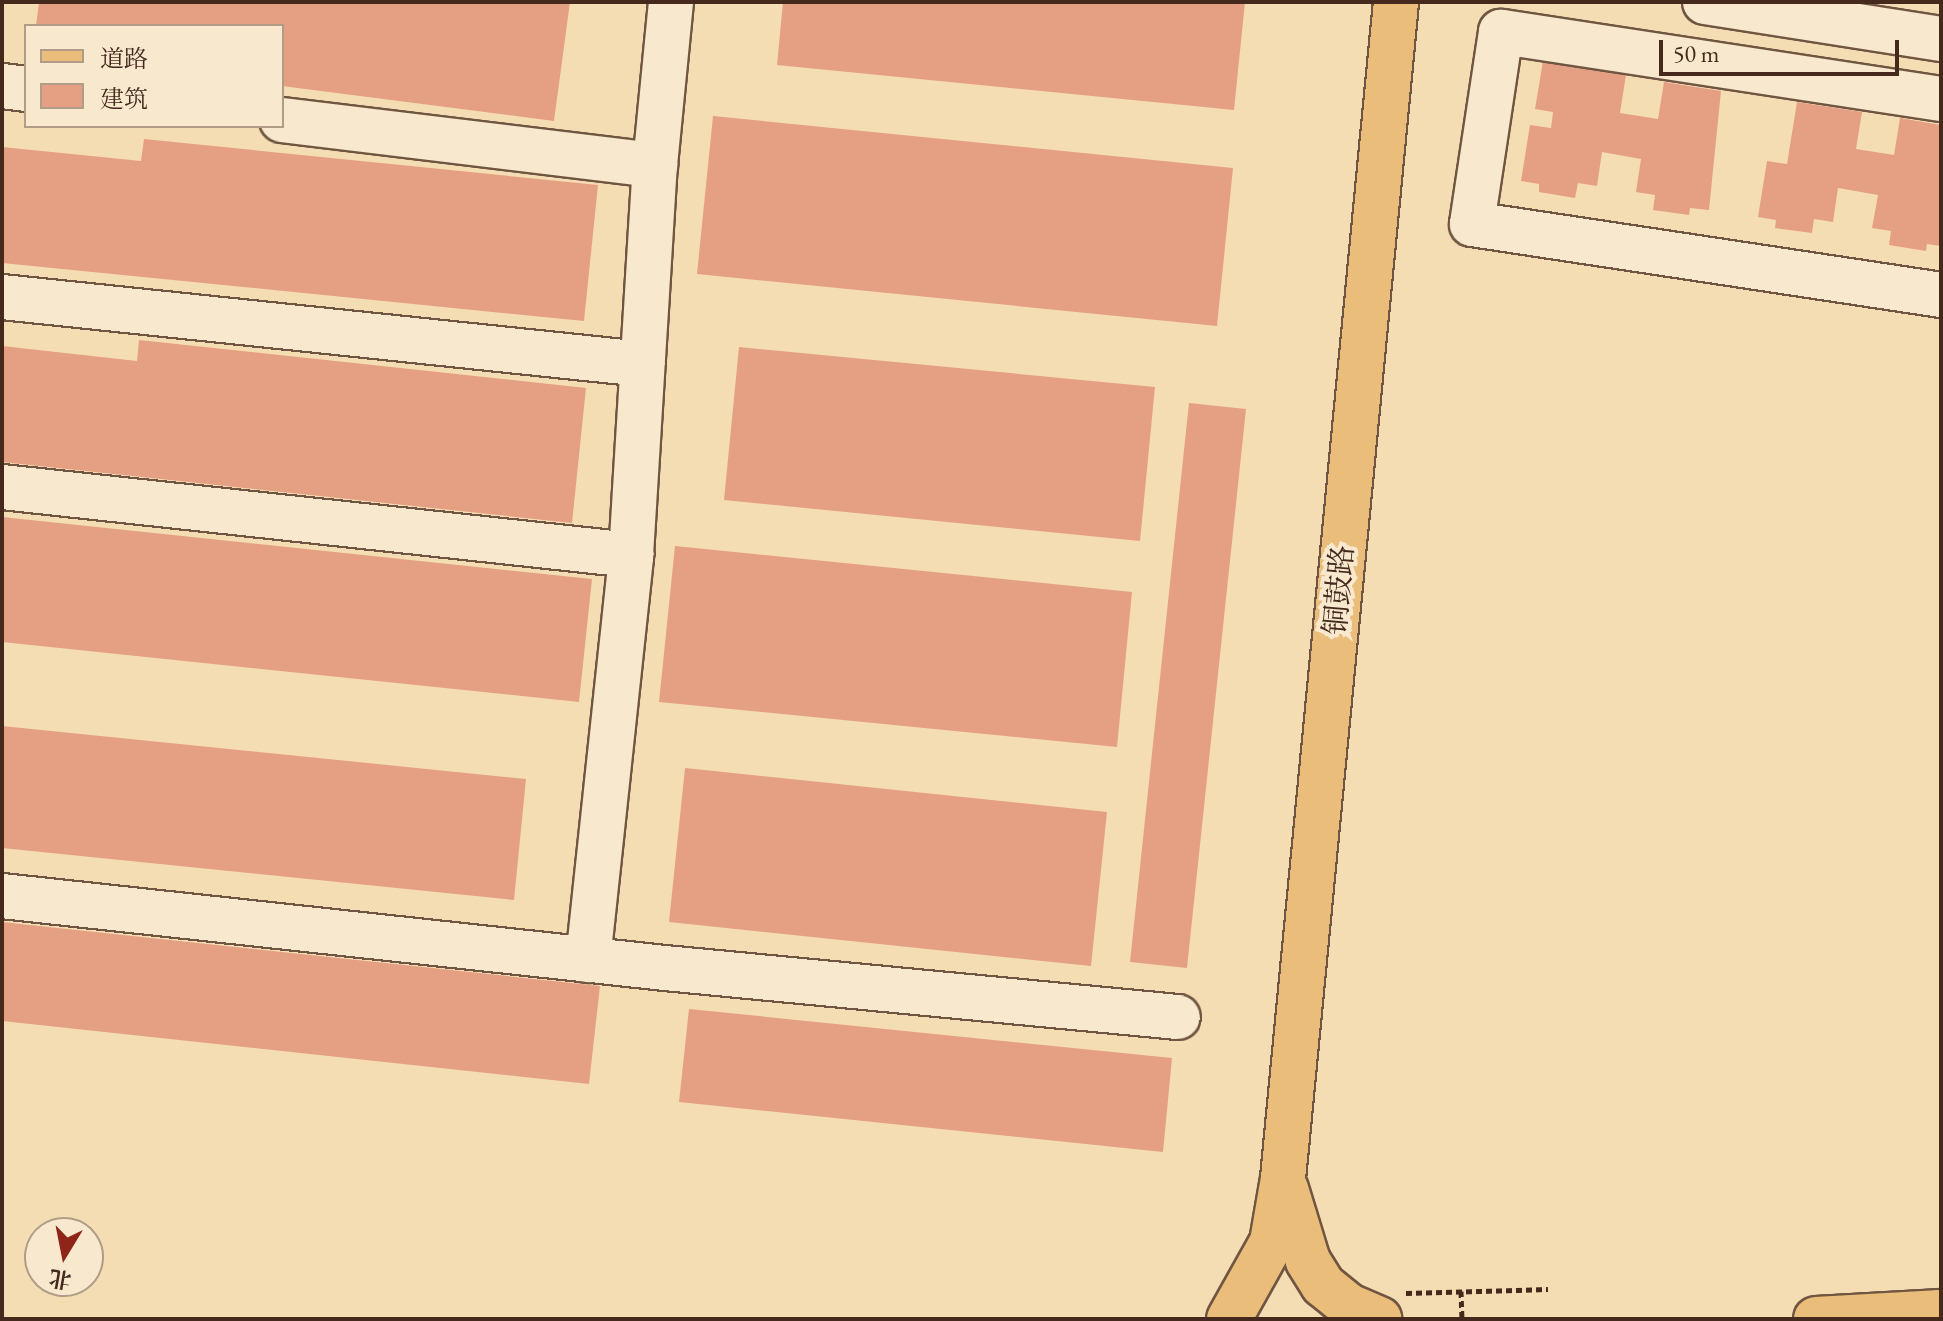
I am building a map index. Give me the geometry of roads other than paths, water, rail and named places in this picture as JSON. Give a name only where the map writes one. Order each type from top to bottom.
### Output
[{"type":"main road","name":"铜鼓路","points":[[1229,1319],[1272,1242],[1283,1178],[1396,2]]},
{"type":"main road","points":[[1283,1178],[1308,1261],[1323,1285],[1349,1306],[1386,1306]]},
{"type":"main road","points":[[1816,1319],[1941,1312]]},
{"type":"main road","points":[[1907,1319],[1941,1312]]},
{"type":"street","points":[[588,960],[631,555],[655,165],[671,2]]},
{"type":"street","points":[[1705,2],[1941,39]]},
{"type":"street","points":[[1941,99],[1501,32],[1472,224],[1941,295]]},
{"type":"street","points":[[2,86],[24,89]]},
{"type":"street","points":[[284,120],[655,165]]},
{"type":"street","points":[[2,297],[643,364]]},
{"type":"street","points":[[2,487],[631,555]]},
{"type":"street","points":[[2,896],[588,960],[1178,1017]]}]
